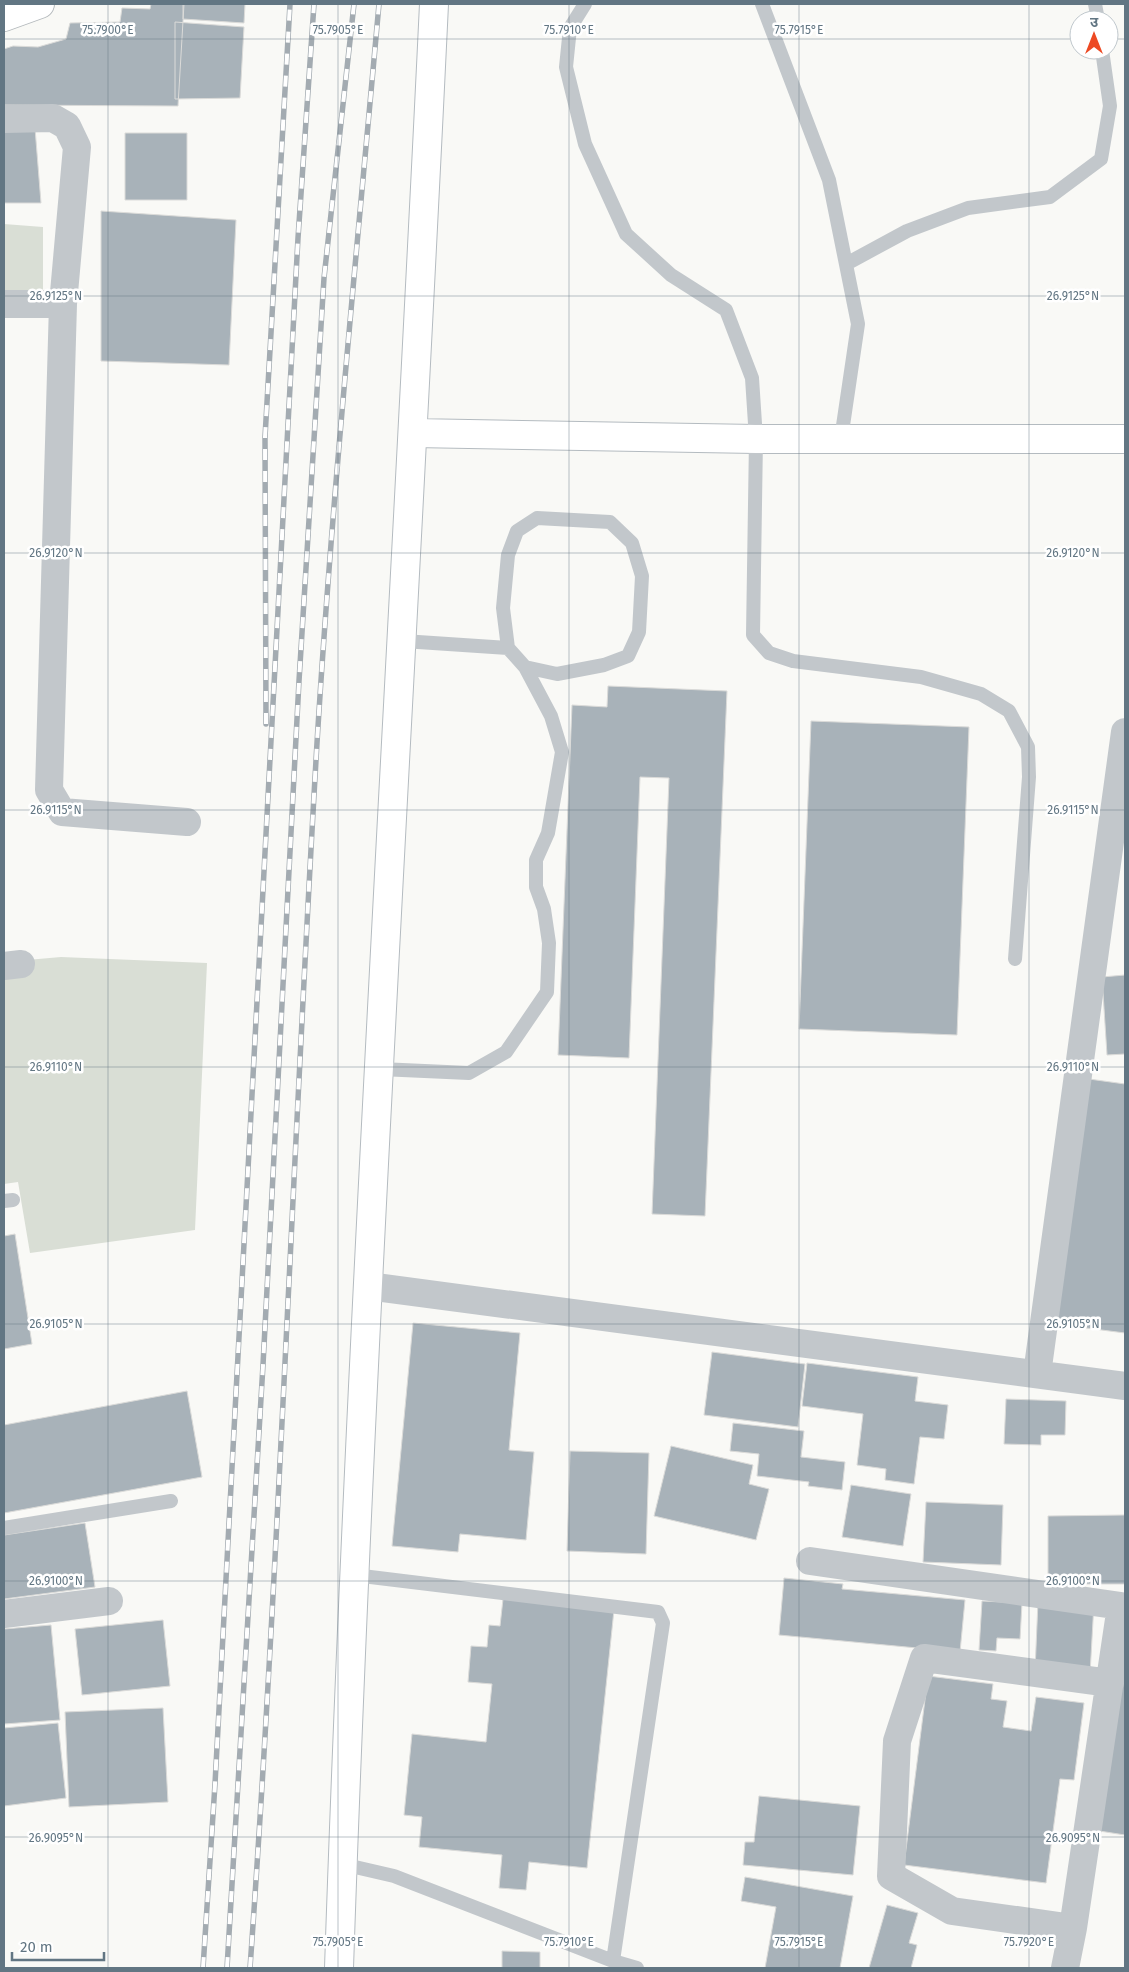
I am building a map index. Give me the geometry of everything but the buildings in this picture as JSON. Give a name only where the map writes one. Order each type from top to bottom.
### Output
[{"type":"main road","points":[[4,17],[40,4]]},
{"type":"main road","points":[[339,1968],[354,1575],[414,433],[434,4]]},
{"type":"main road","points":[[414,433],[756,439],[1125,439]]},
{"type":"street","points":[[4,118],[53,118],[67,126],[77,147],[63,304],[49,790],[62,812],[187,822]]},
{"type":"street","points":[[4,304],[63,304]]},
{"type":"street","points":[[1037,1374],[1125,732]]},
{"type":"street","points":[[368,1286],[1125,1386]]},
{"type":"street","points":[[810,1561],[1121,1606],[1074,1928],[1066,1968]]},
{"type":"street","points":[[4,1614],[109,1600]]},
{"type":"street","points":[[1074,1928],[952,1911],[891,1876],[897,1741],[924,1658],[1110,1683]]},
{"type":"lane","points":[[585,4],[570,28],[566,67],[585,144],[626,234],[671,275],[726,310],[752,378],[756,439],[753,634],[768,653],[793,661],[920,677],[981,694],[1009,711],[1028,747],[1029,777],[1015,959]]},
{"type":"lane","points":[[762,4],[829,180],[858,324],[841,439]]},
{"type":"lane","points":[[846,264],[907,231],[968,208],[1050,197],[1101,159],[1110,106],[1103,60]]},
{"type":"lane","points":[[380,1069],[469,1073],[506,1052],[547,992],[549,943],[544,909],[536,887],[536,860],[548,833],[562,752],[551,716],[525,667],[508,648],[503,608],[508,555],[518,531],[537,518],[610,522],[632,543],[642,576],[639,632],[628,656],[604,665],[557,674],[525,667]]},
{"type":"lane","points":[[403,641],[508,648]]},
{"type":"lane","points":[[4,1528],[171,1501]]},
{"type":"lane","points":[[354,1575],[658,1612],[663,1623],[660,1649],[613,1961]]},
{"type":"lane","points":[[342,1864],[394,1876],[613,1961],[637,1968]]},
{"type":"shaded area","points":[[4,224],[43,227],[43,293],[4,291]]},
{"type":"shaded area","points":[[61,957],[207,963],[195,1230],[30,1253],[18,1182],[4,1184],[4,962]]},
{"type":"railway","points":[[266,724],[265,437],[290,4]]},
{"type":"railway","points":[[203,1968],[215,1784],[298,238],[314,4]]},
{"type":"railway","points":[[227,1968],[263,1365],[299,681],[324,278],[354,4]]},
{"type":"railway","points":[[250,1968],[278,1509],[308,896],[323,650],[345,373],[379,4]]}]
